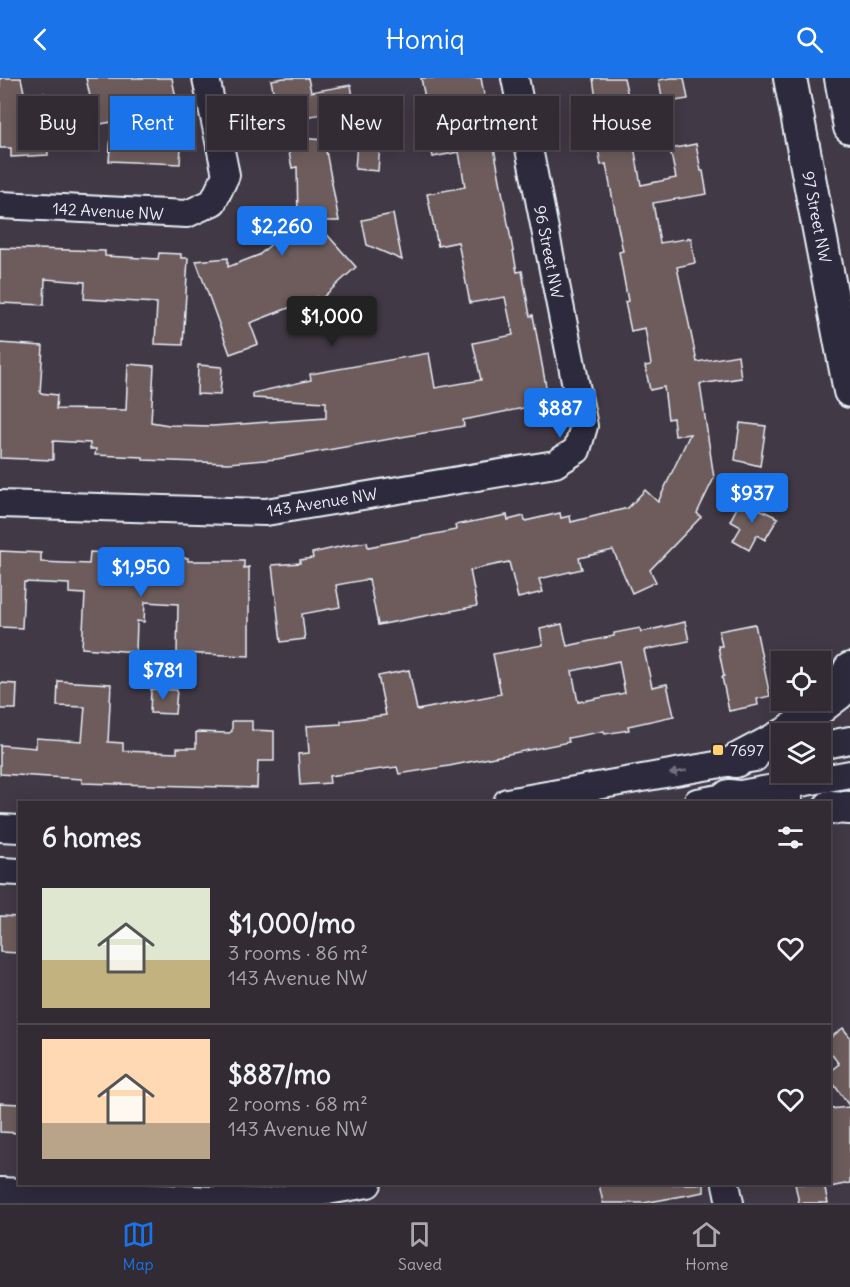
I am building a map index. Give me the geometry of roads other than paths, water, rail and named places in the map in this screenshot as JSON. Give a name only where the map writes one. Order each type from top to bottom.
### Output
[{"type":"main road","name":"97 Street NW","points":[[790,78],[850,392]]},
{"type":"main road","points":[[841,78],[850,127]]},
{"type":"main road","points":[[800,723],[839,693],[850,669]]},
{"type":"main road","points":[[735,761],[771,742]]},
{"type":"main road","points":[[729,796],[776,801]]},
{"type":"main road","points":[[831,807],[850,808]]},
{"type":"street","name":"142 Avenue NW","points":[[0,205],[187,214],[213,202],[226,175],[206,78]]},
{"type":"street","name":"96 Street NW","points":[[515,78],[584,426]]},
{"type":"street","name":"143 Avenue NW","points":[[0,504],[266,512],[555,464],[577,450],[584,426]]},
{"type":"street","points":[[831,744],[850,740]]},
{"type":"street","points":[[513,801],[771,755]]},
{"type":"street","points":[[702,801],[850,774]]},
{"type":"street","points":[[0,828],[18,829]]},
{"type":"street","points":[[0,871],[18,872]]},
{"type":"street","points":[[0,1191],[265,1202],[362,1185]]},
{"type":"street","points":[[726,1185],[730,1203]]},
{"type":"place","name":"7697","points":[[718,750]]}]
